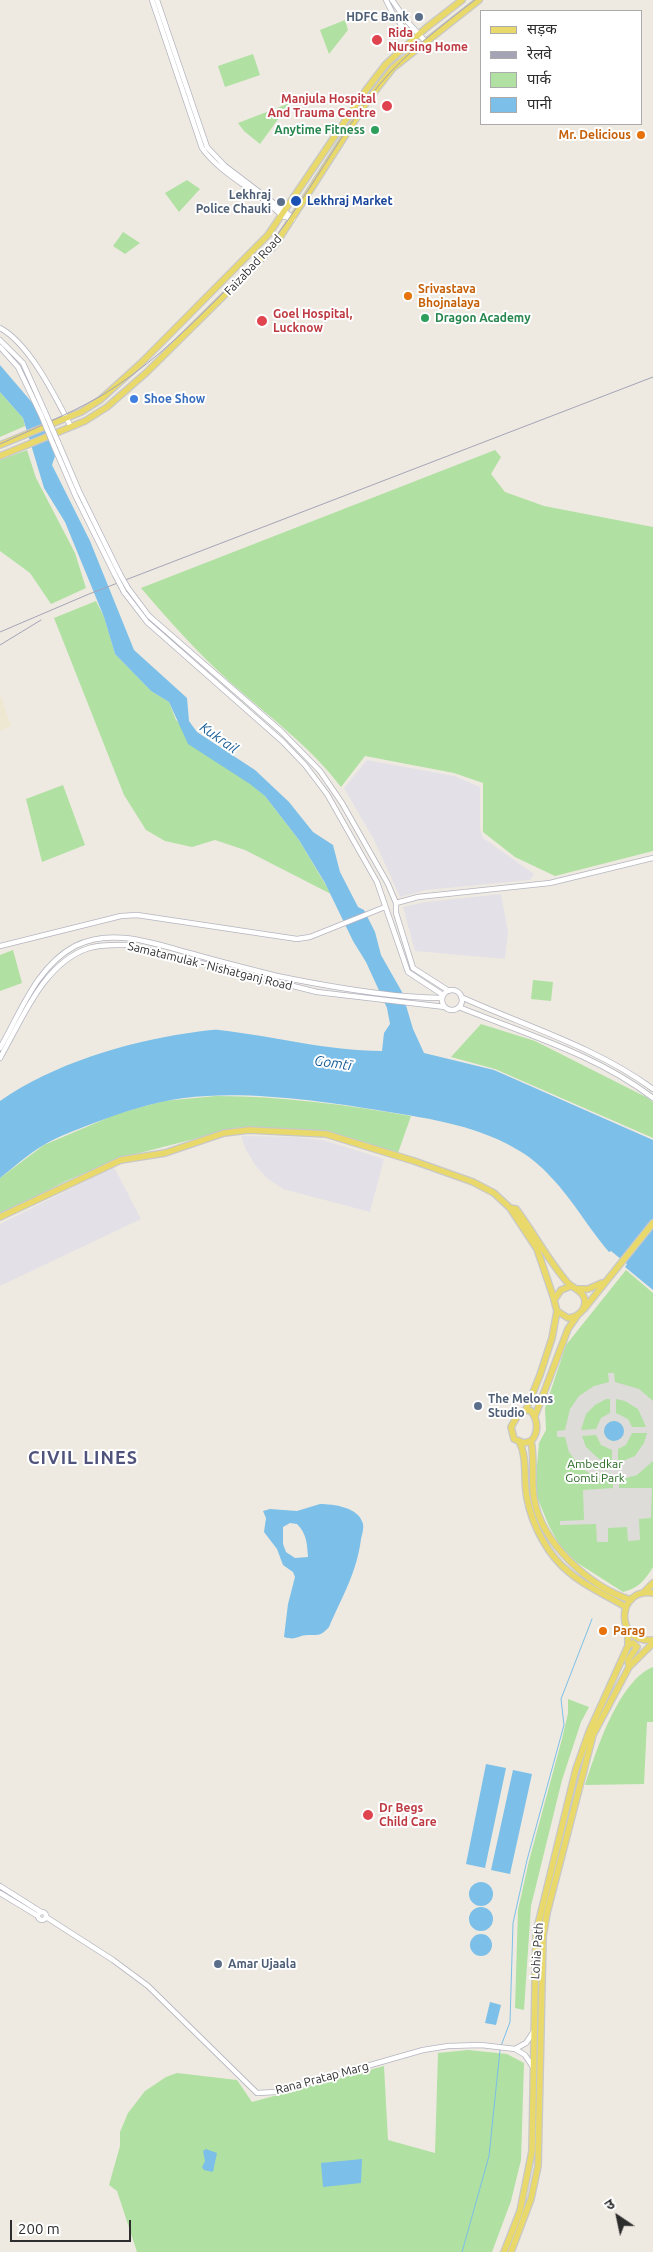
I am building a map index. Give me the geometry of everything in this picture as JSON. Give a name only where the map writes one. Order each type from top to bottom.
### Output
[{"type":"main road","name":"Faizabad Road","points":[[0,445],[58,422],[100,400],[141,363],[263,241],[284,213],[366,90],[386,64],[419,33],[462,0]]},
{"type":"main road","name":"Faizabad Road","points":[[0,456],[85,422],[107,408],[147,372],[275,245],[375,90],[393,68],[479,0]]},
{"type":"main road","points":[[0,1217],[121,1160],[165,1154],[224,1133],[249,1130],[326,1134],[414,1161],[485,1187],[510,1208],[537,1249],[556,1311],[552,1338],[526,1410],[518,1414],[511,1428],[513,1437],[519,1442],[524,1454],[524,1483],[528,1504],[540,1536],[570,1574],[626,1607],[631,1600],[643,1593],[653,1582]]},
{"type":"main road","points":[[510,1208],[520,1214],[584,1299],[580,1314]]},
{"type":"main road","points":[[631,1600],[621,1597],[579,1570],[552,1540],[534,1501],[531,1441],[536,1434],[535,1416],[568,1329],[653,1223]]},
{"type":"main road","points":[[554,1300],[561,1290],[574,1288],[588,1289],[606,1281]]},
{"type":"main road","points":[[556,1311],[568,1318],[580,1314]]},
{"type":"main road","points":[[526,1410],[531,1411],[535,1416]]},
{"type":"main road","points":[[519,1442],[531,1441]]},
{"type":"main road","points":[[643,1593],[653,1593]]},
{"type":"main road","name":"Lohia Path","points":[[504,2252],[520,2211],[530,2166],[536,1933],[540,1908],[576,1769],[589,1732],[628,1646],[628,1630],[624,1615],[626,1607]]},
{"type":"main road","points":[[628,1630],[638,1639],[653,1642]]},
{"type":"main road","points":[[628,1646],[633,1642],[638,1647],[628,1660],[629,1667]]},
{"type":"main road","name":"Lohia Path","points":[[511,2252],[531,2199],[538,2166],[543,1936],[547,1913],[593,1735],[629,1667],[653,1642]]},
{"type":"street","points":[[152,0],[202,148],[216,164],[293,219]]},
{"type":"street","points":[[157,0],[207,147],[225,166],[284,213]]},
{"type":"street","points":[[386,0],[393,14],[418,47]]},
{"type":"street","points":[[392,0],[426,41]]},
{"type":"street","points":[[0,328],[15,339],[34,364],[55,394],[71,427]]},
{"type":"street","points":[[0,340],[23,363],[90,516],[124,581],[140,606],[170,636],[266,723],[304,764],[327,794],[379,889],[408,972],[443,997],[445,1007],[452,1010],[459,1007],[530,1033],[610,1070],[653,1098]]},
{"type":"street","points":[[0,347],[18,367],[87,521],[134,607],[147,622],[320,770],[342,803],[396,903],[398,920],[413,968],[449,991],[456,992],[461,997],[584,1050],[639,1079],[653,1089]]},
{"type":"street","points":[[396,903],[418,897],[550,883],[653,858]]},
{"type":"street","points":[[379,889],[388,886]]},
{"type":"street","points":[[0,946],[121,916],[138,915],[297,939],[310,937],[384,907]]},
{"type":"street","points":[[391,922],[398,920]]},
{"type":"street","name":"Samatamulak - Nishatganj Road","points":[[0,1048],[38,981],[63,954],[90,940],[103,938],[127,938],[289,978],[381,992],[443,997]]},
{"type":"street","name":"Samatamulak - Nishatganj Road","points":[[0,1058],[43,986],[73,956],[88,948],[106,944],[128,945],[318,992],[445,1007]]},
{"type":"street","points":[[443,997],[449,991]]},
{"type":"street","points":[[459,1007],[461,997]]},
{"type":"street","points":[[0,1886],[39,1914]]},
{"type":"street","points":[[0,1893],[39,1914]]},
{"type":"street","name":"Rana Pratap Marg","points":[[39,1914],[106,1955],[148,1986],[257,2093],[276,2092],[423,2050],[451,2045],[481,2045],[514,2049]]},
{"type":"street","points":[[514,2049],[526,2043],[534,2031]]},
{"type":"street","points":[[514,2049],[525,2055],[533,2068]]},
{"type":"shaded area","points":[[0,694],[11,726],[0,731]]},
{"type":"shaded area","points":[[367,760],[454,776],[480,787],[480,829],[483,838],[534,874],[530,880],[426,890],[400,897],[374,840],[344,788]]},
{"type":"shaded area","points":[[501,894],[508,932],[505,959],[415,951],[403,907],[425,902]]},
{"type":"shaded area","points":[[241,1136],[297,1137],[323,1140],[384,1159],[370,1212],[283,1189],[268,1179],[255,1165],[245,1148]]},
{"type":"shaded area","points":[[114,1167],[141,1219],[0,1286],[0,1224]]},
{"type":"shaded area","points":[[608,1373],[614,1373],[615,1382],[639,1389],[653,1401],[653,1461],[637,1475],[619,1480],[619,1488],[652,1488],[651,1518],[639,1519],[640,1540],[628,1541],[627,1527],[608,1528],[608,1542],[597,1542],[596,1524],[560,1525],[560,1521],[584,1520],[583,1490],[613,1488],[613,1481],[596,1477],[581,1468],[569,1452],[565,1437],[557,1437],[557,1431],[565,1430],[570,1409],[579,1396],[594,1386],[609,1382]],"holes":[[[610,1399],[610,1413],[601,1418],[596,1429],[581,1430],[586,1414],[595,1405]],[[616,1399],[625,1401],[638,1409],[646,1427],[632,1427],[628,1419],[616,1413]],[[616,1421],[621,1438],[612,1441],[607,1438],[604,1432],[610,1422]],[[632,1433],[647,1433],[644,1443],[635,1456],[618,1463],[618,1449],[626,1445]],[[596,1435],[601,1445],[612,1450],[612,1463],[599,1459],[586,1447],[582,1436]]]},
{"type":"green space","points":[[345,20],[348,30],[329,54],[320,30]]},
{"type":"green space","points":[[253,54],[260,75],[225,87],[218,66]]},
{"type":"green space","points":[[290,103],[260,144],[244,131],[238,123]]},
{"type":"green space","points":[[187,180],[200,189],[179,212],[165,193]]},
{"type":"green space","points":[[123,232],[140,243],[125,254],[113,246]]},
{"type":"green space","points":[[0,392],[23,418],[25,426],[0,437]]},
{"type":"green space","points":[[27,450],[36,478],[75,553],[86,588],[51,604],[30,573],[0,551],[0,460]]},
{"type":"green space","points":[[495,450],[501,457],[491,474],[505,492],[544,506],[653,527],[653,851],[555,876],[515,857],[483,832],[483,783],[454,773],[365,756],[341,787],[316,758],[207,660],[141,588]]},
{"type":"green space","points":[[96,601],[104,617],[115,654],[151,691],[169,702],[176,720],[265,796],[299,840],[331,894],[245,850],[215,840],[192,847],[165,841],[146,830],[124,795],[54,618]]},
{"type":"green space","points":[[63,785],[85,845],[42,862],[26,799]]},
{"type":"green space","points":[[13,950],[22,983],[0,991],[0,955]]},
{"type":"green space","points":[[533,980],[553,982],[551,1001],[531,999]]},
{"type":"green space","points":[[481,1024],[535,1041],[646,1097],[653,1102],[653,1138],[495,1069],[451,1057]]},
{"type":"green space","points":[[216,1096],[241,1096],[314,1102],[411,1116],[398,1153],[324,1131],[241,1127],[120,1158],[66,1181],[0,1215],[0,1178],[44,1145],[117,1114],[163,1101]]},
{"type":"green space","name":"Ambedkar Gomti Park","points":[[626,1270],[653,1293],[653,1567],[641,1583],[623,1592],[576,1562],[560,1546],[537,1497],[536,1477],[539,1443],[546,1430],[545,1408],[566,1345]]},
{"type":"green space","points":[[653,1667],[653,1722],[647,1722],[644,1784],[585,1785],[602,1737],[619,1702],[640,1675]]},
{"type":"green space","points":[[568,1699],[589,1707],[581,1722],[562,1780],[531,1906],[524,2010],[515,2008],[518,1910],[529,1861],[562,1739],[568,1713]]},
{"type":"green space","points":[[468,2050],[507,2054],[524,2063],[521,2160],[511,2201],[492,2252],[137,2252],[117,2191],[109,2185],[120,2146],[120,2132],[128,2113],[145,2091],[166,2077],[177,2073],[237,2080],[252,2102],[384,2066],[388,2140],[435,2153],[438,2053]]},
{"type":"water","name":"Gomtī","points":[[0,365],[35,406],[55,456],[52,465],[90,541],[134,650],[187,698],[189,721],[197,732],[255,770],[289,802],[313,832],[333,845],[340,872],[358,907],[364,910],[375,932],[381,955],[402,992],[413,1029],[424,1053],[494,1070],[653,1140],[653,1290],[625,1267],[627,1264],[611,1251],[609,1252],[549,1174],[523,1153],[490,1136],[473,1130],[401,1114],[310,1100],[258,1096],[232,1095],[184,1098],[127,1111],[61,1136],[36,1150],[0,1178],[0,1101],[43,1076],[91,1056],[140,1042],[212,1030],[341,1049],[382,1051],[384,1033],[390,1024],[387,1008],[366,962],[353,941],[325,883],[299,840],[265,796],[250,784],[188,744],[169,702],[151,691],[115,654],[104,617],[65,522],[44,488],[23,418],[0,392]]},
{"type":"water","points":[[614,1421],[621,1424],[624,1431],[621,1438],[614,1441],[607,1438],[604,1431],[607,1424]]},
{"type":"water","points":[[320,1504],[338,1506],[351,1510],[361,1518],[363,1527],[353,1573],[329,1627],[320,1634],[292,1638],[284,1637],[288,1604],[295,1577],[293,1572],[283,1565],[277,1549],[264,1532],[266,1518],[263,1511],[270,1509],[297,1511]],"holes":[[[290,1523],[297,1524],[305,1535],[308,1557],[295,1558],[286,1552],[283,1544],[283,1527]]]},
{"type":"water","points":[[486,1764],[506,1768],[485,1868],[466,1864]]},
{"type":"water","points":[[513,1770],[532,1774],[510,1874],[491,1870]]},
{"type":"water","points":[[481,1882],[489,1886],[493,1894],[489,1902],[481,1906],[473,1902],[469,1894],[473,1886]]},
{"type":"water","points":[[481,1907],[489,1911],[493,1919],[489,1927],[481,1931],[473,1927],[469,1919],[473,1911]]},
{"type":"water","points":[[477,1934],[485,1934],[492,1941],[492,1949],[485,1956],[477,1956],[470,1949],[470,1941]]},
{"type":"water","points":[[490,2002],[501,2005],[496,2025],[485,2023]]},
{"type":"water","points":[[206,2149],[217,2153],[213,2172],[204,2170],[202,2167],[205,2161],[203,2151]]},
{"type":"water","points":[[362,2159],[361,2183],[323,2187],[321,2163]]},
{"type":"waterway","points":[[501,2046],[510,2022],[513,1923],[527,1860],[564,1725],[561,1699],[592,1619]]},
{"type":"waterway","points":[[462,2252],[489,2156],[500,2050]]},
{"type":"railway","points":[[0,444],[99,397],[148,363],[178,337],[270,244],[285,225],[364,104],[379,85],[413,50],[475,0]]},
{"type":"railway","points":[[0,632],[89,594],[653,377]]},
{"type":"railway","points":[[0,645],[41,620]]},
{"type":"place","name":"HDFC Bank","points":[[419,17]]},
{"type":"place","name":"Rida Nursing Home","points":[[377,40]]},
{"type":"place","name":"Manjula Hospital And Trauma Centre","points":[[387,106]]},
{"type":"place","name":"Anytime Fitness","points":[[375,130]]},
{"type":"place","name":"Mr. Delicious","points":[[641,135]]},
{"type":"place","name":"Lekhraj Market","points":[[296,201]]},
{"type":"place","name":"Lekhraj Police Chauki","points":[[281,202]]},
{"type":"place","name":"Srivastava Bhojnalaya","points":[[408,296]]},
{"type":"place","name":"Dragon Academy","points":[[425,318]]},
{"type":"place","name":"Goel Hospital, Lucknow","points":[[262,321]]},
{"type":"place","name":"Shoe Show","points":[[134,399]]},
{"type":"place","name":"The Melons Studio","points":[[478,1406]]},
{"type":"place","name":"Parag","points":[[603,1631]]},
{"type":"place","name":"Dr Begs Child Care","points":[[368,1815]]},
{"type":"place","name":"Amar Ujaala","points":[[218,1964]]},
{"type":"district","name":"CIVIL LINES","points":[[83,1458]]},
{"type":"water label","name":"Kukrail","points":[[219,738]]}]
